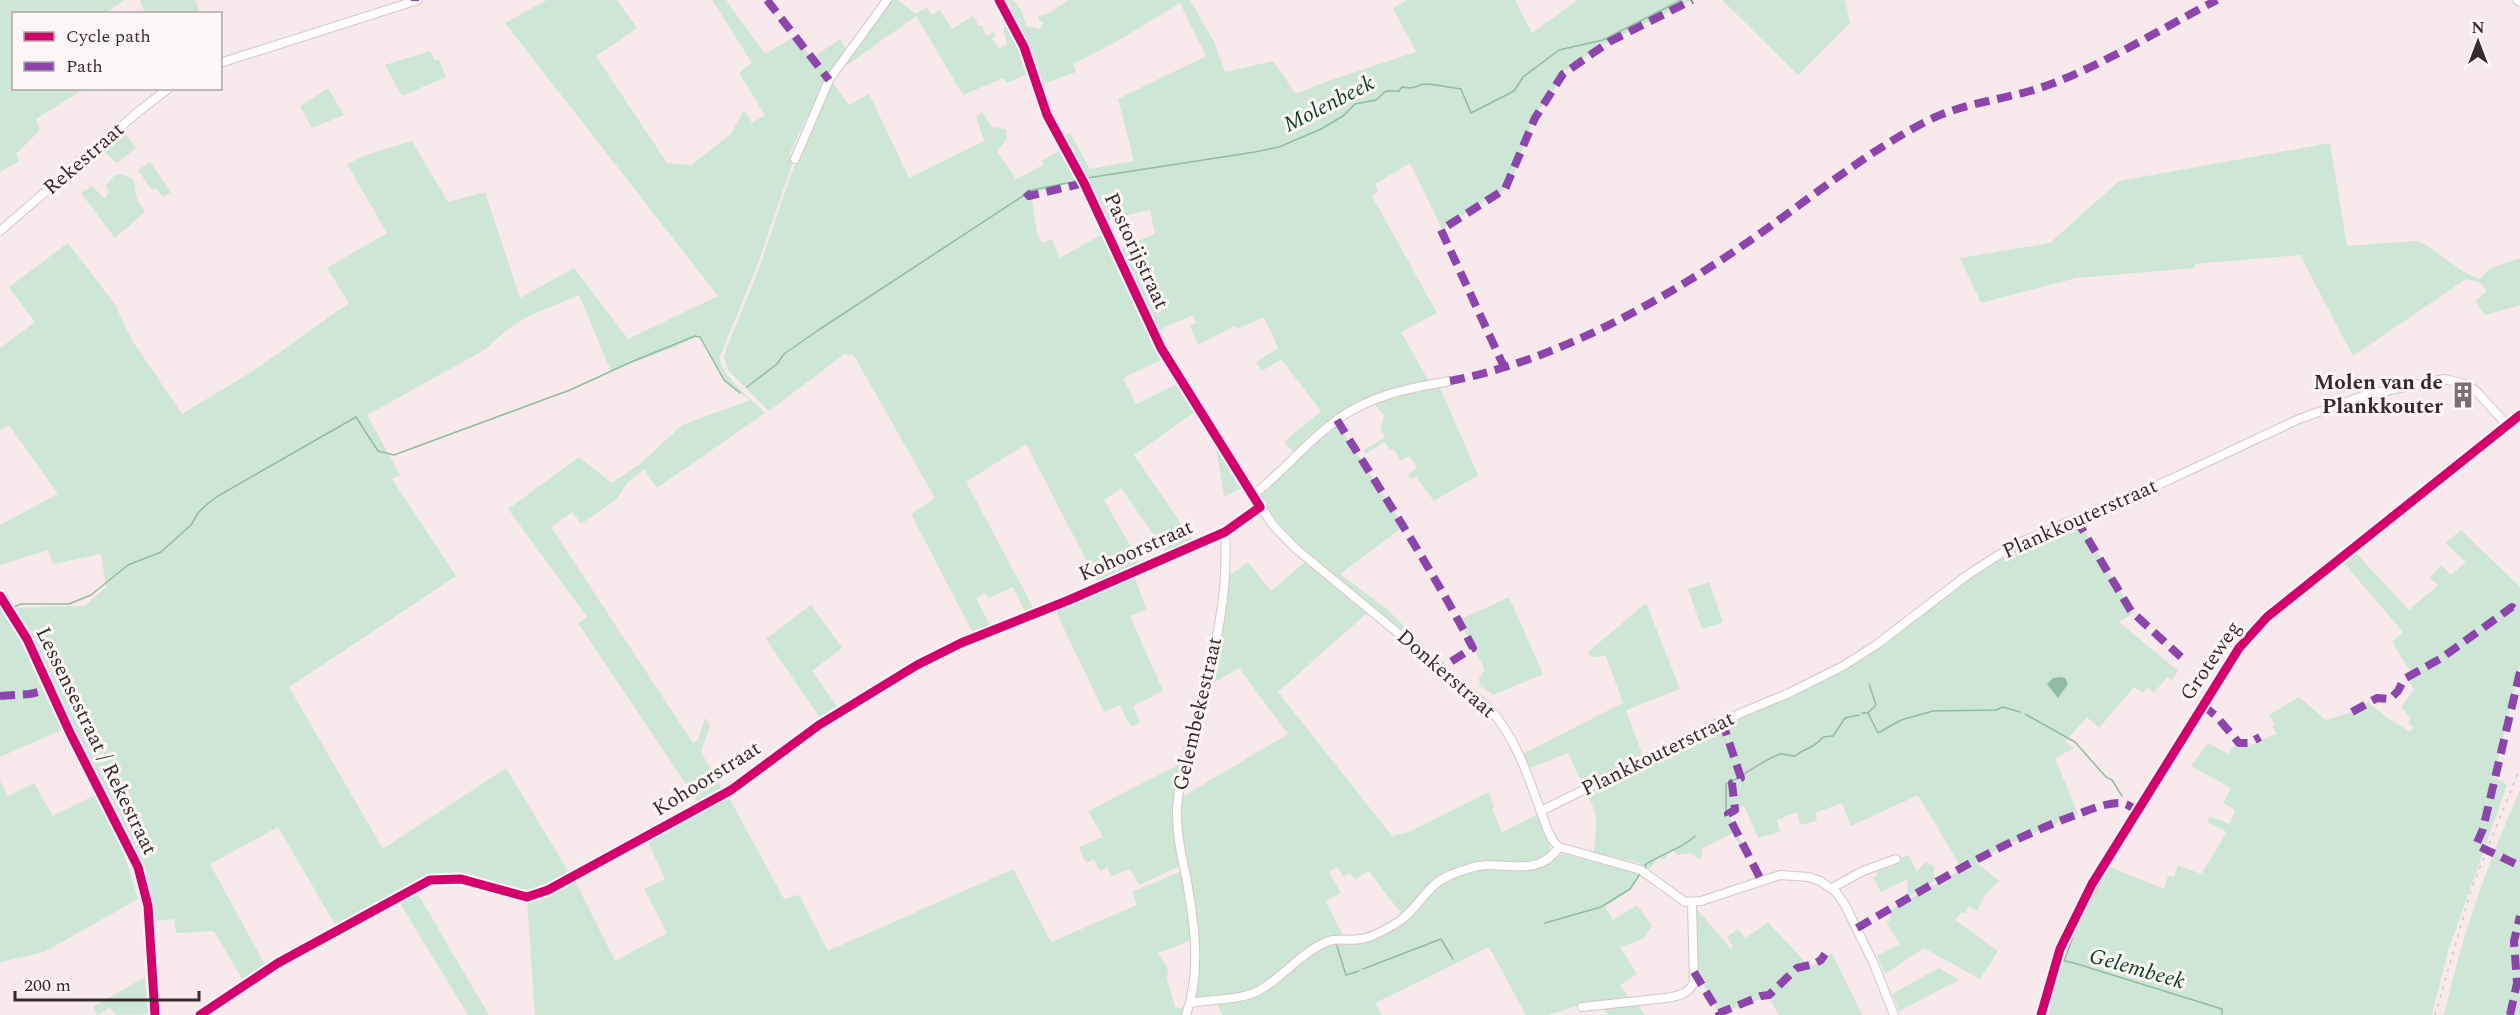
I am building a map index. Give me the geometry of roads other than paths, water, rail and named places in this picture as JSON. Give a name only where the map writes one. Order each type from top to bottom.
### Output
[{"type":"main road","name":"Groteweg","points":[[2041,1015],[2060,949],[2092,884],[2239,648],[2266,617],[2520,415]]},
{"type":"street","points":[[222,62],[418,0]]},
{"type":"street","points":[[795,159],[829,80],[887,0]]},
{"type":"street","name":"Pastorijstraat","points":[[999,0],[1024,47],[1047,115],[1084,183],[1161,348],[1260,507]]},
{"type":"street","name":"Rekestraat","points":[[0,231],[139,111],[167,90]]},
{"type":"street","name":"Plankkouterstraat","points":[[1541,812],[1722,720],[1789,693],[1843,666],[1884,640],[1966,576],[2014,545],[2169,480],[2310,415],[2366,395],[2444,379],[2468,385],[2507,425]]},
{"type":"street","points":[[1252,495],[1337,420],[1363,404],[1407,388],[1450,381]]},
{"type":"street","name":"Donkerstraat","points":[[1260,507],[1295,548],[1490,709],[1507,730],[1553,841],[1559,847]]},
{"type":"street","name":"Kohoorstraat","points":[[200,1015],[278,963],[430,880],[461,879],[527,897],[548,890],[731,790],[819,725],[936,655],[1225,532],[1260,507]]},
{"type":"street","name":"Gelembekestraat","points":[[1186,1015],[1191,1003],[1196,937],[1179,841],[1177,811],[1185,761],[1218,633],[1225,532]]},
{"type":"street","name":"Lessensestraat / Rekestraat","points":[[0,596],[27,639],[70,733],[138,867],[148,906],[155,1015]]},
{"type":"street","points":[[1191,1003],[1254,993],[1265,987],[1288,966],[1322,945],[1336,940],[1361,939],[1373,935],[1400,921],[1433,886],[1448,876],[1486,865],[1515,868],[1533,865],[1553,856],[1559,847],[1632,866],[1654,878],[1685,902],[1692,903],[1780,875],[1809,877],[1832,888],[1841,898],[1853,920],[1894,1015]]},
{"type":"street","points":[[1832,888],[1863,871],[1896,859]]},
{"type":"street","points":[[1582,1007],[1666,998],[1689,990],[1694,982],[1692,903]]},
{"type":"waterway","name":"Molenbeek","points":[[1087,178],[1279,147],[1321,129],[1343,116],[1355,104],[1376,100],[1386,91],[1399,91],[1402,87],[1411,88],[1426,84],[1461,89],[1471,113],[1514,91],[1523,77],[1559,50],[1603,40],[1681,0]]},
{"type":"waterway","points":[[747,387],[777,364],[784,354],[820,329],[1032,190],[1077,181]]},
{"type":"waterway","points":[[14,607],[21,604],[69,604],[91,595],[128,565],[161,552],[191,525],[206,505],[218,496],[356,417],[378,451],[394,455],[570,390],[695,336],[700,337],[724,380],[740,393]]},
{"type":"waterway","points":[[1868,713],[1876,705],[1869,684]]},
{"type":"waterway","name":"Gelembeek","points":[[1862,713],[1868,713],[1878,733],[1901,720],[1933,711],[1996,710],[2003,707],[2020,712]]},
{"type":"waterway","name":"Gelembeek","points":[[2025,714],[2075,742],[2106,777],[2112,780],[2122,796]]},
{"type":"waterway","name":"Gelembeek","points":[[1742,776],[1777,755],[1795,756],[1823,737],[1833,736],[1845,718],[1859,715]]},
{"type":"waterway","name":"Gelembeek","points":[[1726,813],[1726,784],[1740,777]]},
{"type":"waterway","name":"Gelembeek","points":[[1646,867],[1645,865],[1651,861],[1685,844],[1695,836]]},
{"type":"waterway","name":"Gelembeek","points":[[1545,923],[1601,907],[1630,889],[1640,874]]},
{"type":"waterway","name":"Gelembeek","points":[[2083,915],[2101,881]]},
{"type":"waterway","name":"Gelembeek","points":[[2074,934],[2082,917]]},
{"type":"waterway","name":"Gelembeek","points":[[2073,937],[2064,961],[2222,1009],[2222,1015]]},
{"type":"waterway","name":"Gelembeek","points":[[1363,969],[1441,939],[1453,959]]},
{"type":"waterway","name":"Gelembeek","points":[[1337,946],[1346,975],[1359,971]]},
{"type":"railway","points":[[2435,1015],[2472,887],[2520,768]]},
{"type":"place","name":"Molen van de Plankkouter","points":[[2463,395]]}]
